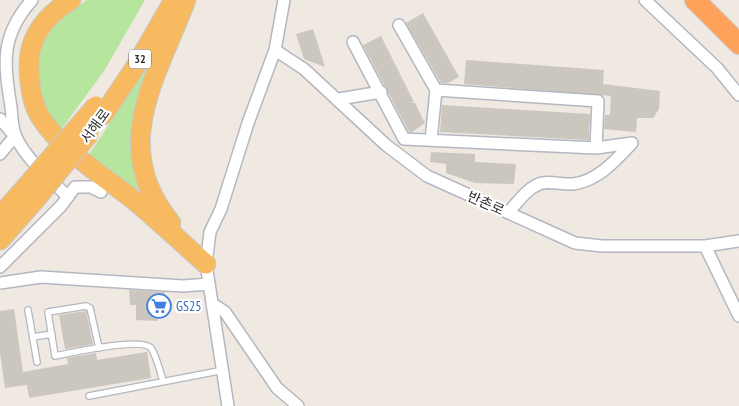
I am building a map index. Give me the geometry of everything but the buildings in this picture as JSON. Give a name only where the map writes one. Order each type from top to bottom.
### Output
[{"type":"highway","points":[[71,0],[44,21],[34,38],[31,49],[30,79],[34,100],[41,118],[84,161],[135,201],[206,264]]},
{"type":"highway","name":"서해로","points":[[0,216],[30,194],[73,155],[161,0]]},
{"type":"highway","name":"서해로","points":[[99,110],[134,69],[174,0]]},
{"type":"highway","points":[[186,0],[144,105],[140,155],[146,182],[157,204],[206,264]]},
{"type":"highway","points":[[695,0],[739,44]]},
{"type":"highway","points":[[702,0],[739,28]]},
{"type":"highway","name":"서해로","points":[[0,240],[30,194]]},
{"type":"street","points":[[0,154],[15,136],[6,74],[7,43],[19,18],[32,0]]},
{"type":"street","points":[[228,406],[224,370],[206,264],[210,232],[220,209],[248,123],[275,50],[284,0]]},
{"type":"street","points":[[645,0],[717,68],[739,95]]},
{"type":"street","points":[[399,25],[436,90],[432,140]]},
{"type":"street","points":[[353,42],[381,92],[404,139],[596,148],[632,143],[616,161],[585,181],[573,184],[542,183],[534,186],[508,213]]},
{"type":"street","name":"반촌로","points":[[275,50],[304,68],[386,145],[427,176],[575,243],[602,246],[705,246],[739,241]]},
{"type":"street","points":[[436,90],[598,101],[596,148]]},
{"type":"street","points":[[339,99],[381,92]]},
{"type":"street","points":[[0,119],[15,136],[26,153],[68,198]]},
{"type":"street","points":[[0,267],[68,198],[75,187],[91,187],[101,192]]},
{"type":"street","points":[[705,246],[739,316]]},
{"type":"street","points":[[0,283],[41,277],[183,286],[209,284]]},
{"type":"street","points":[[213,304],[225,312],[277,388],[298,406]]},
{"type":"lane","points":[[99,348],[94,314],[90,308],[86,306],[48,312],[55,356],[99,348],[145,344],[151,348],[164,381]]},
{"type":"lane","points":[[28,310],[37,362]]},
{"type":"lane","points":[[33,337],[52,334]]},
{"type":"lane","points":[[89,396],[224,370]]},
{"type":"green space","points":[[87,0],[145,0],[104,71],[60,131],[49,121],[35,74],[42,40],[56,22]]},
{"type":"green space","points":[[181,9],[147,89],[145,201],[88,156],[137,82]]},
{"type":"place","name":"GS25","points":[[159,306]]}]
